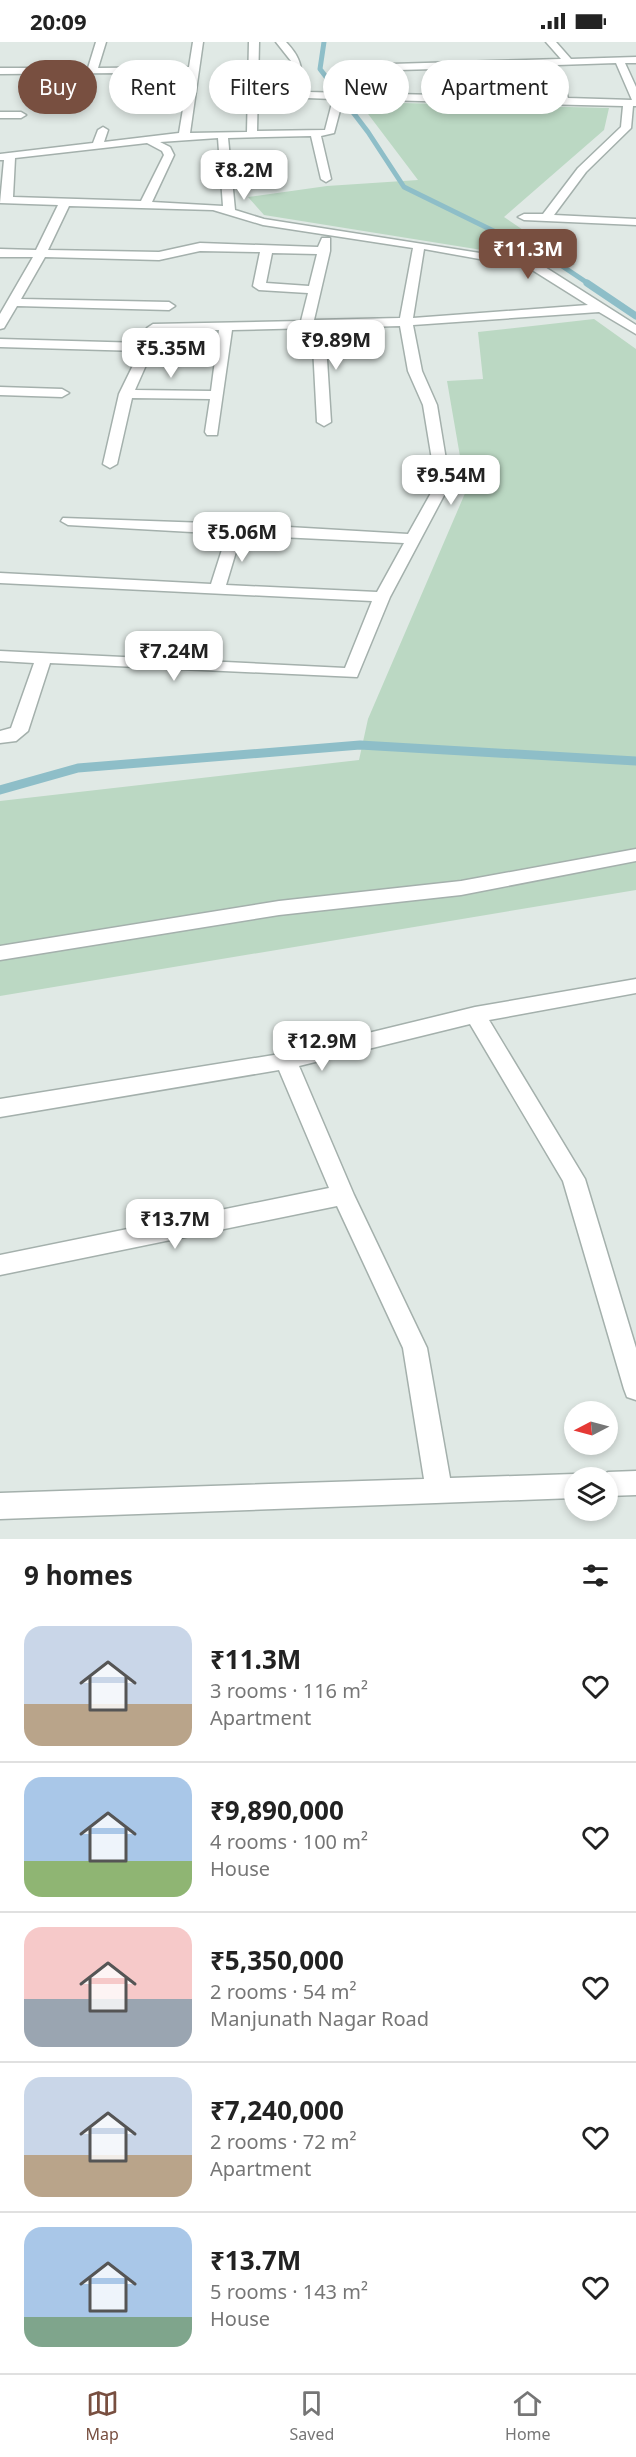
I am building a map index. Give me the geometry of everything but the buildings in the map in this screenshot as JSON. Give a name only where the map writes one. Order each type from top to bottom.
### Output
[{"type":"street","points":[[95,60],[101,42]]},
{"type":"street","points":[[194,60],[198,42]]},
{"type":"street","points":[[252,135],[254,42]]},
{"type":"street","points":[[281,42],[296,60],[300,91],[323,96]]},
{"type":"street","points":[[551,42],[567,60]]},
{"type":"street","points":[[569,60],[636,60]]},
{"type":"street","points":[[546,218],[582,170],[626,128],[633,102],[619,60]]},
{"type":"street","points":[[0,72],[18,72]]},
{"type":"street","points":[[569,101],[633,102]]},
{"type":"street","points":[[184,136],[187,114]]},
{"type":"street","points":[[337,114],[329,133],[184,136],[5,157],[3,200],[214,207],[263,222],[419,244],[533,265],[634,327]]},
{"type":"street","points":[[0,115],[21,115]]},
{"type":"street","points":[[97,148],[103,130]]},
{"type":"street","points":[[315,133],[326,179]]},
{"type":"street","points":[[224,135],[229,211]]},
{"type":"street","points":[[145,204],[154,183],[168,164],[169,156],[166,149],[150,141]]},
{"type":"street","points":[[0,325],[8,305],[40,254],[65,203]]},
{"type":"street","points":[[524,217],[635,223]]},
{"type":"street","points":[[324,422],[312,323],[315,290],[328,232]]},
{"type":"street","points":[[0,656],[351,673],[382,597],[411,539],[443,484],[430,405],[415,371],[405,322],[419,244]]},
{"type":"street","points":[[0,253],[159,255],[200,247],[324,251]]},
{"type":"street","points":[[267,249],[257,285],[315,290]]},
{"type":"street","points":[[8,305],[169,306]]},
{"type":"street","points":[[110,464],[126,394],[148,347],[153,328],[405,322],[603,308]]},
{"type":"street","points":[[212,432],[226,327]]},
{"type":"street","points":[[0,343],[148,347]]},
{"type":"street","points":[[0,391],[62,393]]},
{"type":"street","points":[[126,394],[217,395]]},
{"type":"street","points":[[68,521],[236,528],[411,539]]},
{"type":"street","points":[[217,589],[236,528]]},
{"type":"street","points":[[0,578],[382,597]]},
{"type":"street","points":[[0,737],[13,736],[19,731],[43,659]]},
{"type":"street","points":[[0,953],[279,908],[461,888],[636,855]]},
{"type":"street","points":[[0,1108],[286,1061],[475,1015],[636,986]]},
{"type":"street","points":[[475,1015],[574,1179],[636,1389]]},
{"type":"street","points":[[286,1061],[343,1195],[415,1348],[439,1492]]},
{"type":"street","points":[[0,1265],[343,1195]]},
{"type":"street","points":[[618,1484],[636,1483]]},
{"type":"street","points":[[0,1506],[564,1486]]},
{"type":"green space","points":[[409,103],[421,103],[421,114],[569,114],[569,107],[609,108],[604,130],[504,217],[575,265],[264,215],[248,197],[327,186],[418,180],[368,114],[409,114]]},
{"type":"green space","points":[[594,319],[636,349],[636,890],[0,996],[0,801],[359,760],[368,719],[466,491],[447,381],[483,379],[478,332]]},
{"type":"waterway","points":[[324,42],[320,69],[368,132],[404,187],[553,260],[589,284]]},
{"type":"waterway","points":[[587,283],[636,316]]},
{"type":"waterway","points":[[0,790],[78,768],[360,745],[636,761]]}]
